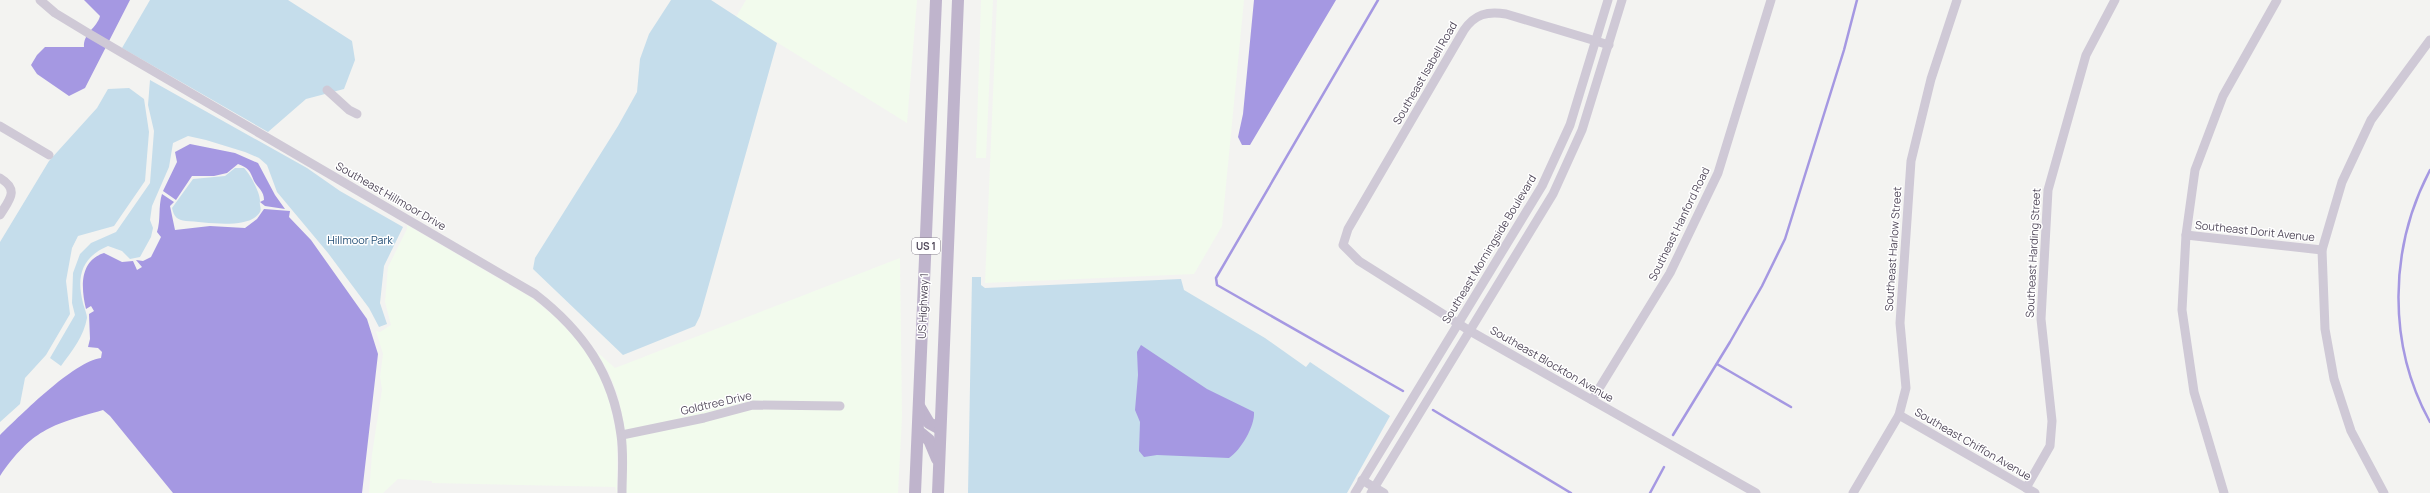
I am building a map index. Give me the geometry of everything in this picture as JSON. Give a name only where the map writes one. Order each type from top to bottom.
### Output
[{"type":"main road","name":"US Highway 1","points":[[915,493],[936,0]]},
{"type":"main road","name":"US Highway 1","points":[[938,493],[958,0]]},
{"type":"main road","points":[[919,406],[929,423],[940,429]]},
{"type":"main road","points":[[918,431],[929,440],[939,464]]},
{"type":"street","name":"Southeast Hillmoor Drive","points":[[40,0],[55,13],[108,45],[535,294],[571,325],[594,356],[614,398],[622,436],[622,493]]},
{"type":"street","name":"Southeast Morningside Boulevard","points":[[1355,493],[1542,186],[1570,125],[1608,0]]},
{"type":"street","points":[[1373,490],[1553,194],[1582,130],[1622,0]]},
{"type":"street","name":"Southeast Hanford Road","points":[[1592,400],[1670,273],[1718,173],[1771,0]]},
{"type":"street","name":"Southeast Harlow Street","points":[[1853,493],[1899,415],[1906,388],[1900,323],[1910,161],[1930,79],[1957,0]]},
{"type":"street","name":"Southeast Harding Street","points":[[2026,488],[2050,446],[2052,420],[2041,319],[2048,190],[2086,55],[2115,0]]},
{"type":"street","points":[[2224,493],[2194,392],[2182,310],[2186,235],[2195,170],[2223,96],[2277,0]]},
{"type":"street","name":"Southeast Isabell Road","points":[[1343,245],[1348,229],[1464,30],[1474,18],[1481,14],[1498,13],[1596,40],[1609,45]]},
{"type":"street","points":[[2384,493],[2351,431],[2334,379],[2325,329],[2322,250],[2342,182],[2371,120],[2430,40]]},
{"type":"street","points":[[327,90],[349,110],[357,114]]},
{"type":"street","points":[[0,126],[49,155]]},
{"type":"street","points":[[0,178],[8,183],[12,189],[12,195],[0,215]]},
{"type":"street","name":"Southeast Dorit Avenue","points":[[2186,235],[2322,250]]},
{"type":"street","name":"Southeast Blockton Avenue","points":[[1343,245],[1359,261],[1470,331],[1756,493]]},
{"type":"street","name":"Goldtree Drive","points":[[622,436],[704,418],[753,405],[840,406]]},
{"type":"street","name":"Southeast Chiffon Avenue","points":[[1899,415],[2035,493]]},
{"type":"street","points":[[1362,480],[1373,490],[1384,493]]},
{"type":"shaded area","points":[[84,0],[130,0],[85,88],[69,96],[37,74],[31,65],[37,55],[45,47],[84,47],[84,42],[88,34],[100,16]]},
{"type":"shaded area","points":[[746,0],[917,0],[907,123],[736,17]]},
{"type":"shaded area","points":[[981,0],[993,0],[986,158],[976,158]]},
{"type":"shaded area","points":[[997,0],[1244,0],[1222,226],[1194,274],[985,283]]},
{"type":"shaded area","points":[[1254,0],[1336,0],[1250,145],[1242,145],[1238,137],[1243,114]]},
{"type":"shaded area","points":[[190,144],[235,153],[258,163],[275,195],[285,209],[265,206],[260,202],[264,200],[262,192],[254,181],[249,170],[238,164],[227,173],[214,176],[192,176],[176,200],[163,191],[177,162],[175,152]]},
{"type":"shaded area","points":[[162,194],[174,202],[170,206],[175,230],[210,226],[245,228],[257,219],[264,209],[290,211],[289,217],[311,240],[367,319],[378,354],[362,493],[173,493],[110,416],[103,410],[69,420],[44,431],[22,448],[0,476],[0,435],[48,390],[76,369],[101,358],[102,352],[98,348],[88,347],[90,339],[89,314],[94,311],[91,306],[86,309],[84,301],[83,284],[86,269],[90,262],[104,253],[122,262],[133,261],[137,270],[142,267],[136,260],[143,261],[151,257],[161,237],[157,232]]},
{"type":"shaded area","points":[[407,225],[532,298],[555,317],[580,343],[601,378],[609,400],[617,436],[617,493],[615,487],[432,483],[432,481],[398,479],[383,493],[369,493],[372,454],[382,390],[380,377],[383,354],[376,331],[380,332],[391,325],[385,302],[388,267],[407,229]]},
{"type":"shaded area","points":[[900,258],[902,417],[898,493],[626,493],[626,435],[618,396],[609,373],[597,352],[615,368]]},
{"type":"shaded area","points":[[1141,345],[1207,389],[1254,412],[1254,418],[1250,431],[1234,454],[1229,458],[1157,455],[1144,457],[1139,451],[1140,422],[1135,410],[1138,375],[1137,352]]},
{"type":"green space","points":[[150,0],[288,0],[352,41],[355,60],[344,89],[306,99],[268,132],[122,48]]},
{"type":"green space","points":[[671,0],[711,0],[777,43],[700,316],[695,326],[623,355],[533,269],[535,258],[618,126],[637,92],[640,59],[649,34]]},
{"type":"green space","name":"Hillmoor Park","points":[[150,80],[307,168],[340,191],[403,227],[384,266],[380,303],[387,324],[379,327],[369,308],[328,253],[277,192],[267,165],[259,158],[245,152],[188,136],[173,143],[169,167],[152,206],[150,220],[153,228],[151,237],[140,257],[130,259],[122,251],[108,246],[99,250],[92,256],[83,268],[80,284],[87,318],[83,331],[77,343],[61,366],[50,358],[75,315],[72,303],[73,273],[80,254],[91,243],[116,232],[150,183],[154,131],[148,105]]},
{"type":"green space","points":[[129,88],[144,99],[149,132],[145,181],[114,226],[78,236],[72,248],[66,281],[70,314],[46,355],[25,378],[20,404],[0,422],[0,242],[49,161],[97,108],[108,89]]},
{"type":"green space","points":[[235,168],[244,168],[257,188],[260,197],[261,210],[255,218],[247,221],[226,224],[186,221],[180,220],[175,216],[172,208],[193,179],[225,176]]},
{"type":"green space","points":[[972,277],[981,277],[981,285],[985,288],[1181,279],[1184,290],[1265,338],[1306,367],[1310,362],[1390,416],[1347,493],[968,493]]},
{"type":"waterway","points":[[1378,0],[1216,278],[1217,285],[1403,391]]},
{"type":"waterway","points":[[1673,435],[1730,342],[1762,286],[1785,239],[1844,50],[1857,0]]},
{"type":"waterway","points":[[2430,170],[2416,200],[2407,231],[2401,263],[2398,296],[2400,329],[2406,361],[2416,392],[2430,422]]},
{"type":"waterway","points":[[1717,364],[1791,407]]},
{"type":"waterway","points":[[1433,410],[1571,493]]},
{"type":"waterway","points":[[1650,493],[1664,467]]}]
